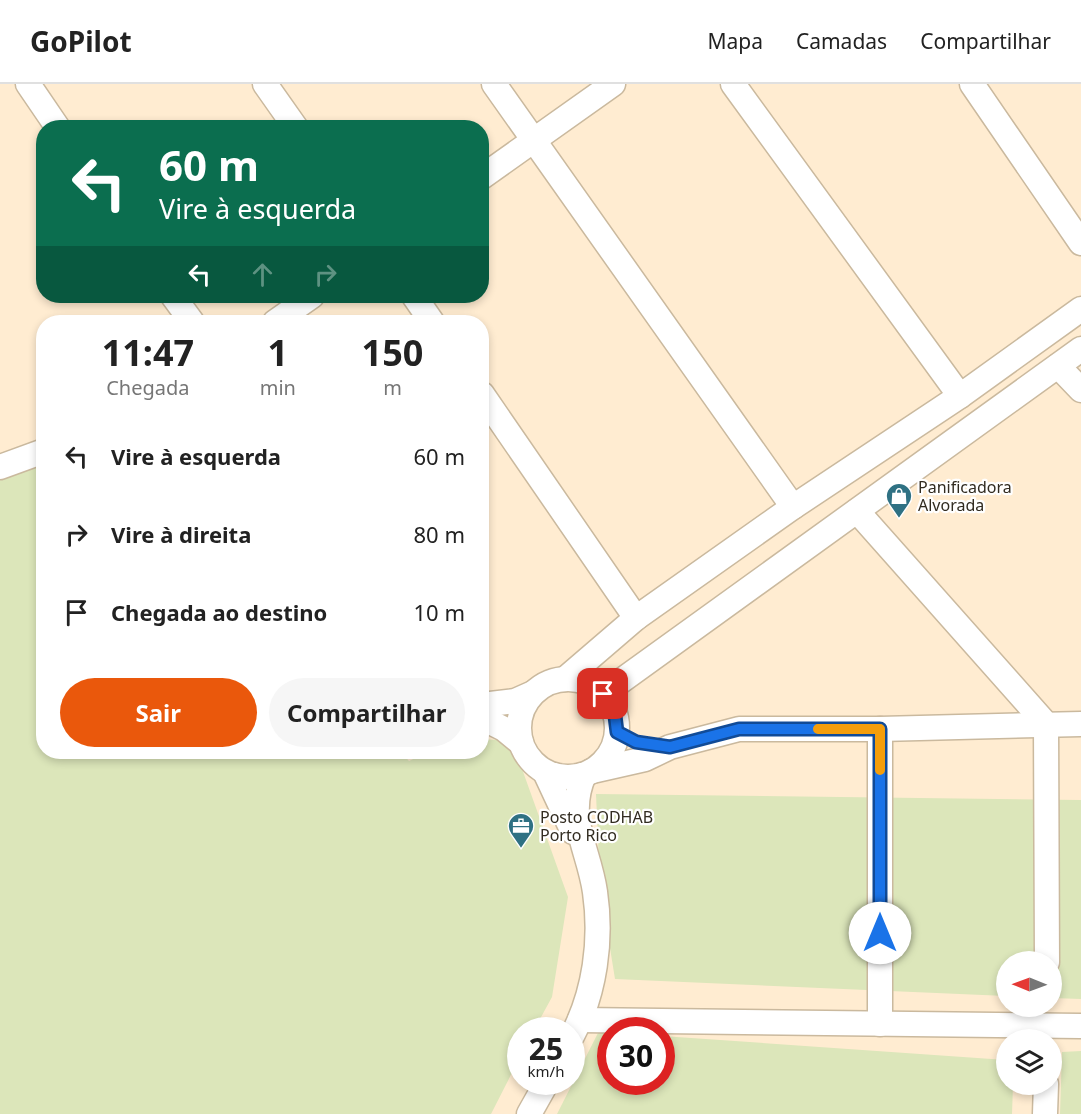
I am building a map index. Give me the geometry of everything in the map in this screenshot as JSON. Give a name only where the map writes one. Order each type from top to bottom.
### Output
[{"type":"street","points":[[28,84],[53,120]]},
{"type":"street","points":[[265,84],[290,120]]},
{"type":"street","points":[[494,84],[793,507]]},
{"type":"street","points":[[489,172],[613,84]]},
{"type":"street","points":[[733,84],[960,396]]},
{"type":"street","points":[[972,84],[1081,243]]},
{"type":"street","points":[[285,315],[302,303]]},
{"type":"street","points":[[565,679],[636,618],[793,507],[960,396],[1081,309]]},
{"type":"street","points":[[603,694],[1081,349]]},
{"type":"street","points":[[1058,366],[1081,390]]},
{"type":"street","points":[[489,404],[636,618]]},
{"type":"street","points":[[0,467],[36,454]]},
{"type":"street","points":[[856,511],[1046,724],[1047,951]]},
{"type":"street","points":[[489,704],[515,701],[548,683],[565,679],[589,684],[603,694],[615,716],[617,732],[609,752],[588,773],[575,794],[576,815],[595,891],[595,967],[579,1017]]},
{"type":"street","points":[[533,693],[523,707],[519,724],[521,743],[530,760],[545,772],[564,778],[645,759],[670,747],[739,729],[880,729],[1081,724]]},
{"type":"street","points":[[489,722],[504,729],[521,743]]},
{"type":"street","points":[[880,729],[880,1024]]},
{"type":"street","points":[[617,732],[636,742],[670,747]]},
{"type":"street","points":[[545,772],[588,864]]},
{"type":"street","points":[[585,1028],[880,1024],[1081,1026]]},
{"type":"street","points":[[529,1114],[540,1095]]},
{"type":"street","points":[[1045,1114],[1046,1095]]},
{"type":"green space","points":[[36,444],[36,759],[407,759],[409,761],[413,759],[489,759],[489,739],[512,741],[568,897],[552,997],[541,1017],[507,1017],[507,1083],[491,1114],[0,1114],[0,464]]},
{"type":"green space","points":[[596,794],[1081,800],[1081,999],[1062,998],[1062,951],[996,951],[996,996],[615,979],[600,886]]},
{"type":"green space","points":[[597,1035],[597,1095],[675,1095],[675,1037],[996,1059],[996,1095],[1013,1095],[1012,1114],[557,1114],[567,1095],[585,1095],[585,1059]]},
{"type":"green space","points":[[1081,1051],[1081,1114],[1060,1114],[1062,1052]]},
{"type":"slow traffic","points":[[818,729],[880,729],[880,770]]},
{"type":"place","name":"Panificadora Alvorada","points":[[899,519]]},
{"type":"place","name":"Posto CODHAB Porto Rico","points":[[521,849]]},
{"type":"route","points":[[603,694],[615,716],[617,732],[636,742],[670,747],[739,729],[880,729],[880,933]]}]
